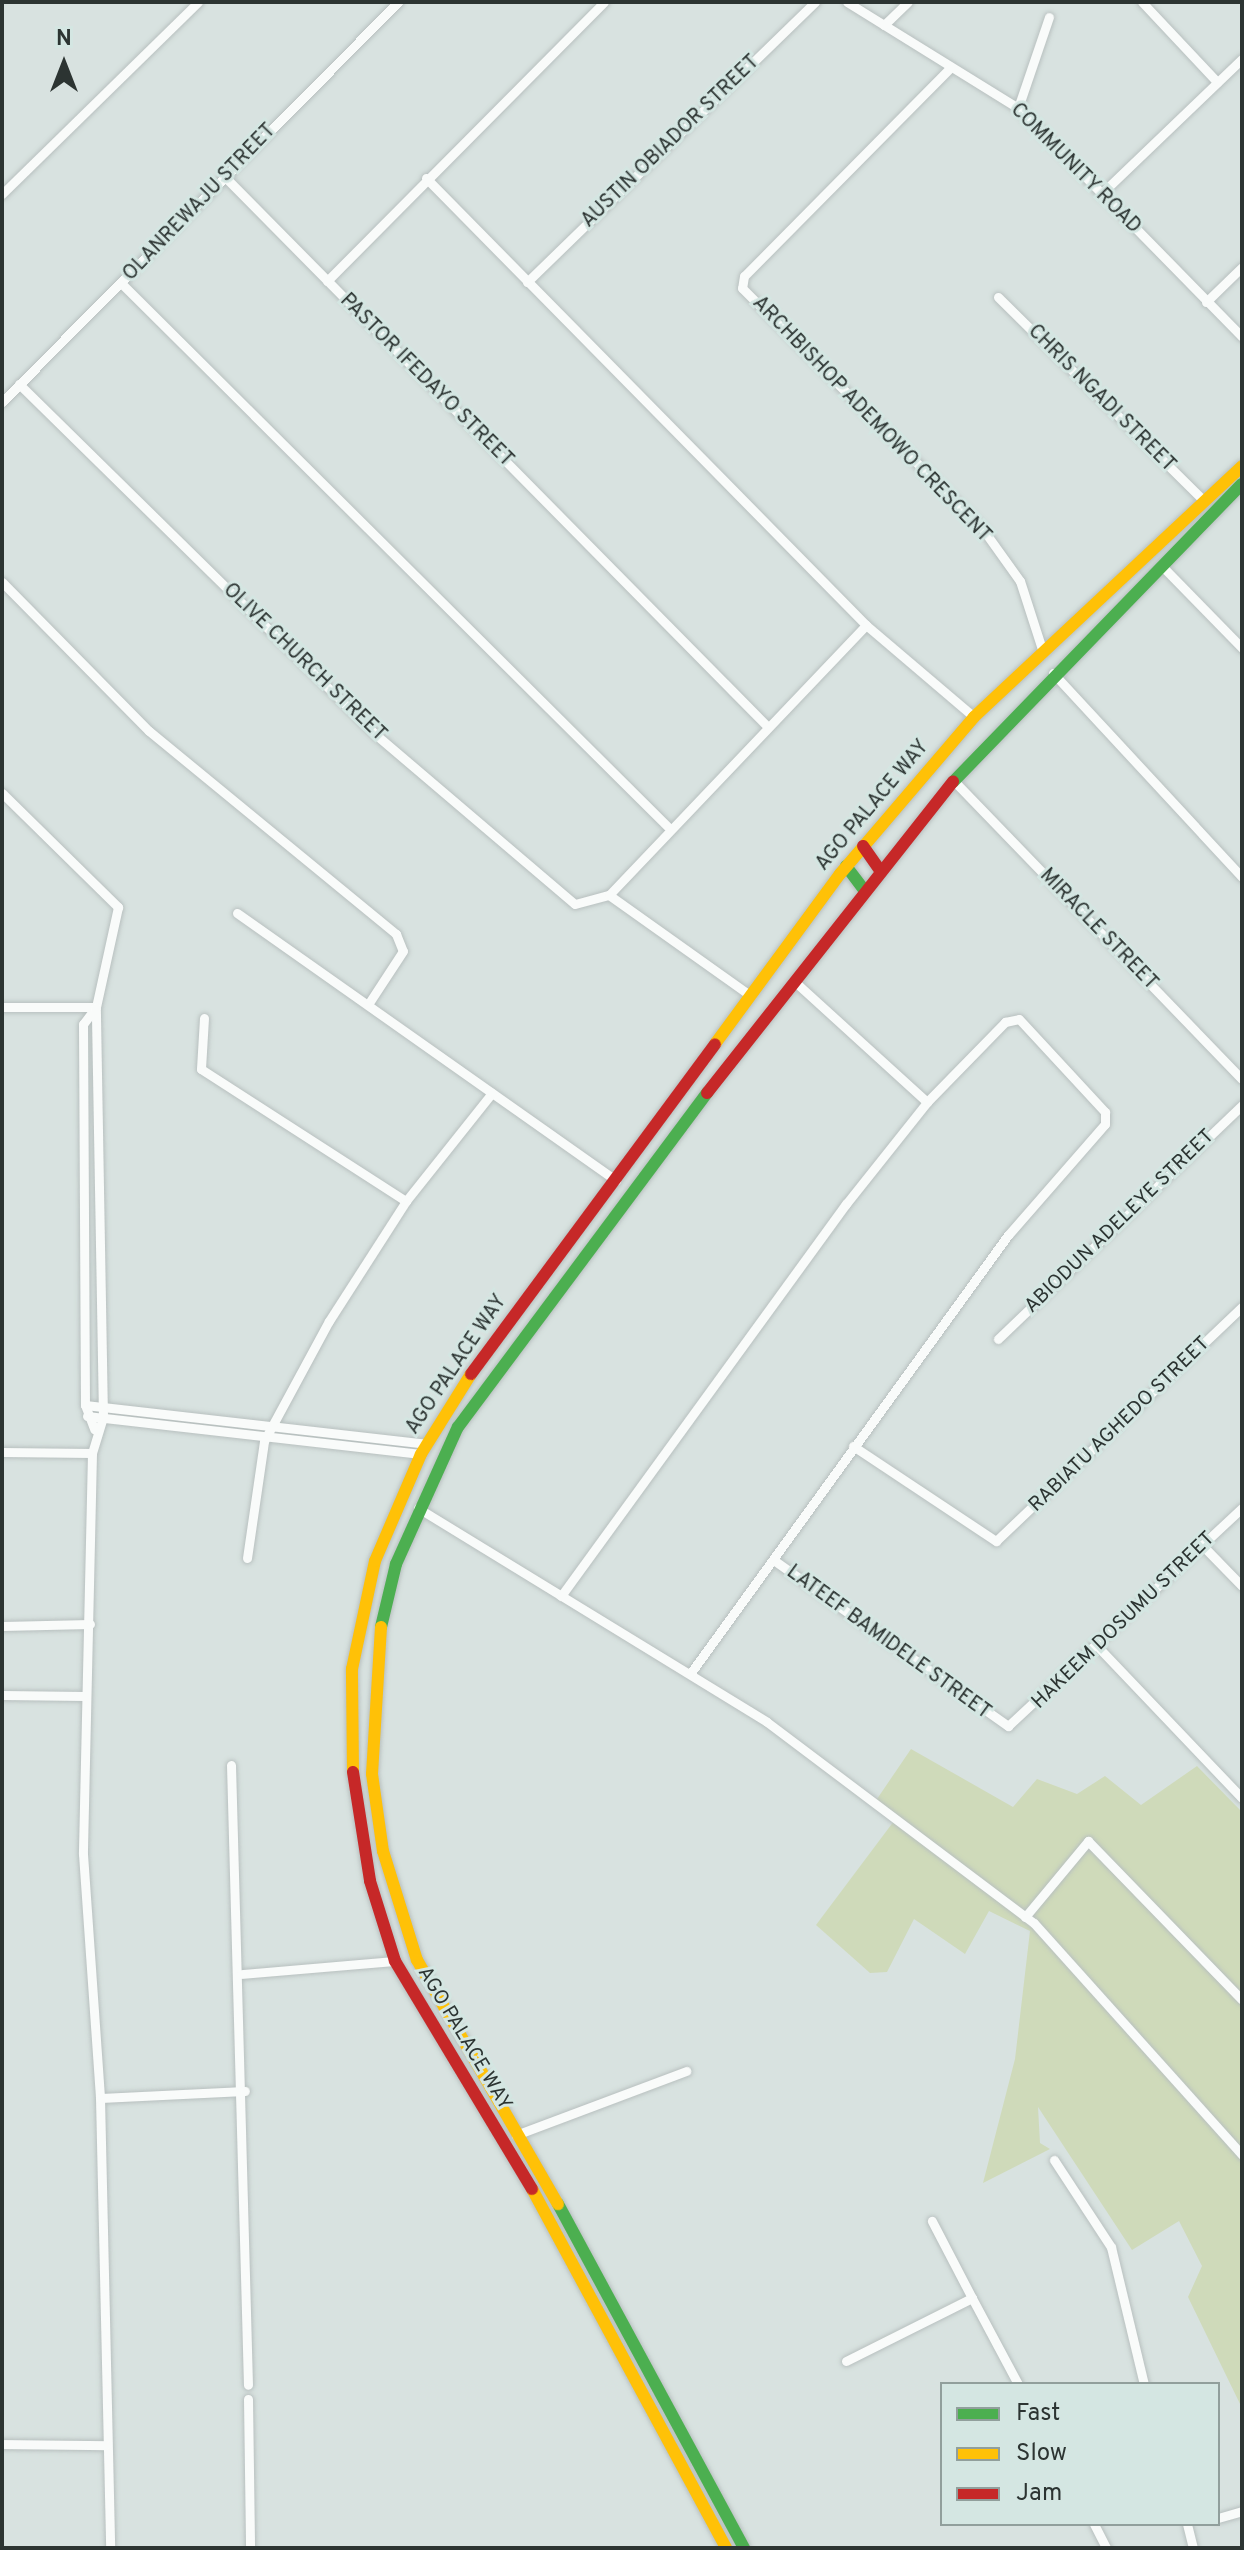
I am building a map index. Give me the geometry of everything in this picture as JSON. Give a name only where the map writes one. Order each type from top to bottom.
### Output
[{"type":"main road","name":"AGO PALACE WAY","points":[[726,2548],[587,2280],[395,1961],[361,1841],[352,1769],[352,1669],[375,1561],[423,1449],[846,866],[974,717],[1242,466]]},
{"type":"main road","name":"AGO PALACE WAY","points":[[744,2548],[616,2303],[437,2003],[383,1851],[371,1692],[396,1564],[418,1508],[483,1389],[864,890],[954,781],[1053,673],[1164,568],[1242,484]]},
{"type":"main road","points":[[863,846],[880,870]]},
{"type":"main road","points":[[846,866],[864,890]]},
{"type":"street","points":[[2,194],[198,2]]},
{"type":"street","name":"OLANREWAJU STREET","points":[[2,402],[398,2]]},
{"type":"street","name":"PASTOR IFEDAYO STREET","points":[[604,2],[327,281],[768,727]]},
{"type":"street","name":"AUSTIN OBIADOR STREET","points":[[527,282],[815,2]]},
{"type":"street","name":"COMMUNITY ROAD","points":[[847,2],[949,69],[1018,108],[1242,337]]},
{"type":"street","points":[[884,25],[908,2]]},
{"type":"street","points":[[1142,2],[1217,82]]},
{"type":"street","points":[[1018,108],[1049,17]]},
{"type":"street","points":[[1101,194],[1242,59]]},
{"type":"street","name":"ARCHBISHOP ADEMOWO CRESCENT","points":[[949,69],[744,276],[742,288],[982,528],[1020,581],[1043,652]]},
{"type":"street","points":[[225,177],[327,281]]},
{"type":"street","points":[[426,178],[866,625],[974,717]]},
{"type":"street","points":[[1206,302],[1242,267]]},
{"type":"street","points":[[121,283],[668,827]]},
{"type":"street","name":"CHRIS NGADI STREET","points":[[998,297],[1204,501]]},
{"type":"street","name":"OLIVE CHURCH STREET","points":[[19,384],[375,734],[559,893],[575,904],[609,895]]},
{"type":"street","points":[[1164,568],[1242,648]]},
{"type":"street","points":[[2,582],[149,731],[396,934],[403,951],[369,1003]]},
{"type":"street","points":[[751,996],[609,895],[668,827],[866,625]]},
{"type":"street","points":[[1053,673],[1242,877]]},
{"type":"street","name":"MIRACLE STREET","points":[[954,781],[1242,1079]]},
{"type":"street","points":[[2,793],[117,899],[96,1007],[104,1411],[94,1429],[92,1453],[83,1854],[100,2098],[110,2546]]},
{"type":"street","points":[[237,913],[369,1003],[616,1180]]},
{"type":"street","points":[[794,981],[927,1102]]},
{"type":"street","points":[[2,1007],[96,1007]]},
{"type":"street","points":[[94,1429],[86,1411],[83,1024],[96,1007]]},
{"type":"street","points":[[561,1596],[927,1102],[1012,1017],[1105,1112],[1105,1124],[1008,1235],[853,1446],[775,1561],[692,1671]]},
{"type":"street","points":[[204,1018],[201,1069],[406,1201]]},
{"type":"street","points":[[247,1558],[264,1441],[329,1321],[406,1201],[492,1093]]},
{"type":"street","name":"ABIODUN ADELEYE STREET","points":[[998,1339],[1242,1105]]},
{"type":"street","name":"RABIATU AGHEDO STREET","points":[[853,1446],[996,1541],[1242,1307]]},
{"type":"street","points":[[86,1411],[423,1449]]},
{"type":"street","points":[[104,1411],[264,1441],[423,1449]]},
{"type":"street","points":[[2,1452],[92,1453]]},
{"type":"street","points":[[418,1508],[561,1596],[692,1671],[1025,1917],[1242,2155]]},
{"type":"street","name":"HAKEEM DOSUMU STREET","points":[[1002,1724],[1015,1724],[1099,1648],[1242,1508]]},
{"type":"street","points":[[1202,1545],[1242,1586]]},
{"type":"street","name":"LATEEF BAMIDELE STREET","points":[[775,1561],[1002,1724]]},
{"type":"street","points":[[2,1626],[90,1624]]},
{"type":"street","points":[[1099,1648],[1242,1798]]},
{"type":"street","points":[[2,1695],[85,1696]]},
{"type":"street","points":[[231,1765],[242,1974],[248,2385]]},
{"type":"street","points":[[1025,1917],[1088,1841],[1242,2000]]},
{"type":"street","points":[[242,1974],[395,1961]]},
{"type":"street","points":[[516,2135],[686,2071]]},
{"type":"street","points":[[100,2098],[245,2091]]},
{"type":"street","points":[[1054,2160],[1111,2247],[1144,2382]]},
{"type":"street","points":[[932,2221],[1017,2382]]},
{"type":"street","points":[[846,2361],[972,2298]]},
{"type":"street","points":[[248,2399],[250,2548]]},
{"type":"street","points":[[2,2444],[106,2445]]},
{"type":"street","points":[[1220,2517],[1242,2511]]},
{"type":"street","points":[[1095,2526],[1106,2548]]},
{"type":"street","points":[[1190,2526],[1193,2548]]},
{"type":"green space","points":[[911,1749],[1013,1807],[1037,1779],[1077,1794],[1105,1776],[1141,1805],[1197,1766],[1242,1812],[1242,2408],[1188,2297],[1202,2266],[1179,2221],[1132,2250],[1038,2107],[1040,2143],[1050,2149],[983,2183],[1015,2059],[1030,1931],[989,1911],[965,1954],[914,1919],[887,1972],[870,1973],[816,1925],[894,1821],[877,1799]]},
{"type":"traffic: fast","points":[[953,782],[1242,484]]},
{"type":"traffic: fast","points":[[846,866],[864,890]]},
{"type":"traffic: fast","points":[[381,1627],[396,1564],[458,1427],[707,1093]]},
{"type":"traffic: fast","points":[[558,2204],[744,2548]]},
{"type":"traffic: slow","points":[[715,1044],[840,874],[974,717],[1242,466]]},
{"type":"traffic: slow","points":[[353,1772],[352,1669],[375,1561],[421,1454],[471,1374]]},
{"type":"traffic: slow","points":[[381,1627],[372,1774],[383,1851],[417,1960],[558,2204]]},
{"type":"traffic: slow","points":[[532,2189],[726,2548]]},
{"type":"traffic: jam","points":[[707,1093],[953,782]]},
{"type":"traffic: jam","points":[[863,846],[880,870]]},
{"type":"traffic: jam","points":[[471,1374],[715,1044]]},
{"type":"traffic: jam","points":[[353,1772],[370,1881],[395,1961],[532,2189]]}]
